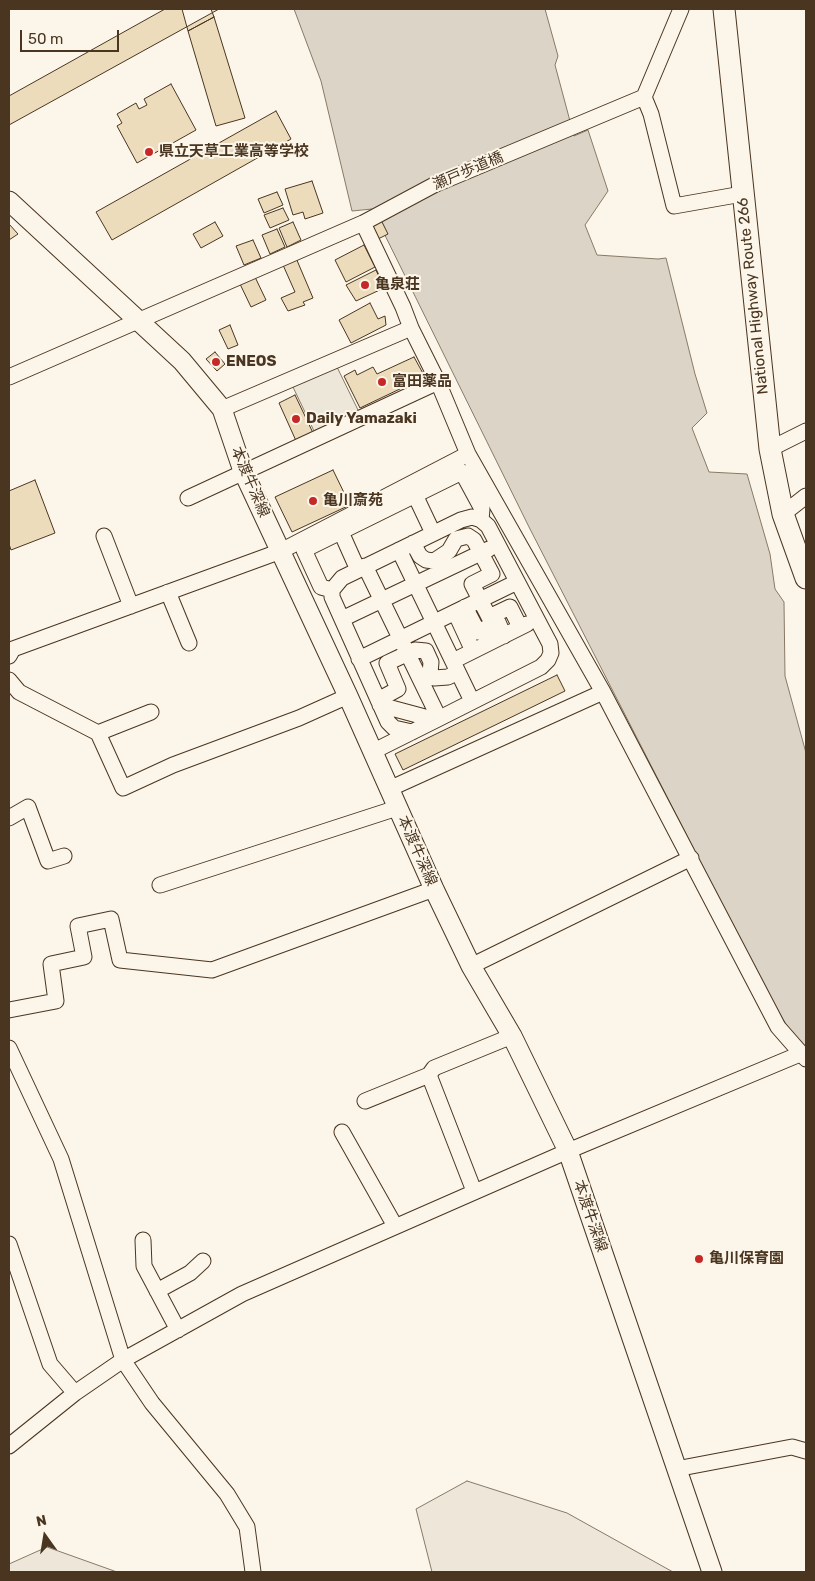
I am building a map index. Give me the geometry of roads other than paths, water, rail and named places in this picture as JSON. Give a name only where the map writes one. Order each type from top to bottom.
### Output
[{"type":"highway","name":"National Highway Route 266","points":[[724,9],[770,448],[783,514],[799,541],[806,578]]},
{"type":"main road","name":"本渡牛深線","points":[[9,201],[182,361],[222,409],[243,471],[348,696],[434,889],[472,966],[512,1036],[568,1151],[712,1572]]},
{"type":"street","points":[[682,9],[644,97],[651,114],[674,206],[742,194]]},
{"type":"street","name":"瀬戸歩道橋","points":[[9,377],[363,223],[434,185],[644,97]]},
{"type":"street","points":[[9,1446],[75,1394],[123,1360],[242,1294],[568,1151],[803,1056],[778,1027],[603,692],[468,454],[438,382],[363,223]]},
{"type":"street","points":[[222,409],[411,328]]},
{"type":"street","points":[[188,498],[438,382]]},
{"type":"street","points":[[770,448],[806,431]]},
{"type":"street","points":[[9,656],[13,649],[280,551],[468,454]]},
{"type":"street","points":[[332,590],[321,587],[304,550],[462,472],[482,509],[480,520]]},
{"type":"street","points":[[414,495],[433,533]]},
{"type":"street","points":[[783,514],[806,496]]},
{"type":"street","points":[[372,752],[412,732],[472,701],[541,667],[548,660],[551,653],[550,644],[488,526],[472,517],[433,533],[342,578],[332,590],[332,597],[379,702],[394,728],[412,732]]},
{"type":"street","points":[[341,532],[382,600],[437,719]]},
{"type":"street","points":[[104,536],[131,606]]},
{"type":"street","points":[[413,543],[420,556],[426,560],[434,561],[442,558],[456,539],[461,536],[468,536],[474,540],[492,574],[472,584],[480,600],[489,617],[510,607],[520,627]]},
{"type":"street","points":[[342,619],[498,545]]},
{"type":"street","points":[[399,550],[472,701]]},
{"type":"street","points":[[359,659],[517,582]]},
{"type":"street","points":[[168,592],[189,643]]},
{"type":"street","points":[[460,610],[460,635],[473,651]]},
{"type":"street","points":[[460,610],[478,632],[498,622],[504,636]]},
{"type":"street","points":[[379,702],[398,689],[388,663],[421,649],[426,651],[430,662],[430,674],[434,678],[448,677],[473,651],[537,619]]},
{"type":"street","points":[[9,680],[19,692],[98,733],[123,788],[174,765],[299,718],[348,696]]},
{"type":"street","points":[[389,789],[603,692]]},
{"type":"street","points":[[379,702],[437,719]]},
{"type":"street","points":[[98,733],[152,712]]},
{"type":"street","points":[[9,818],[28,807],[48,861],[64,856]]},
{"type":"street","points":[[160,885],[397,808]]},
{"type":"street","points":[[472,966],[691,858]]},
{"type":"street","points":[[9,1010],[56,1001],[50,964],[84,957],[78,926],[111,919],[120,960],[212,970],[434,889]]},
{"type":"street","points":[[365,1101],[429,1075],[434,1068],[512,1036]]},
{"type":"street","points":[[9,1048],[61,1158],[123,1360],[152,1403],[227,1494],[247,1527],[253,1572]]},
{"type":"street","points":[[429,1075],[474,1191]]},
{"type":"street","points":[[342,1132],[395,1226]]},
{"type":"street","points":[[143,1240],[144,1266],[178,1330]]},
{"type":"street","points":[[9,1244],[14,1274],[50,1364],[75,1394]]},
{"type":"street","points":[[157,1291],[190,1273],[203,1261]]},
{"type":"street","points":[[676,1469],[792,1447],[806,1451]]},
{"type":"place","name":"県立天草工業高等学校","points":[[149,152]]},
{"type":"place","name":"亀泉荘","points":[[365,285]]},
{"type":"place","name":"ENEOS","points":[[216,362]]},
{"type":"place","name":"富田薬品","points":[[382,382]]},
{"type":"place","name":"Daily Yamazaki","points":[[296,419]]},
{"type":"place","name":"亀川斎苑","points":[[313,501]]},
{"type":"place","name":"亀川保育園","points":[[699,1259]]}]
